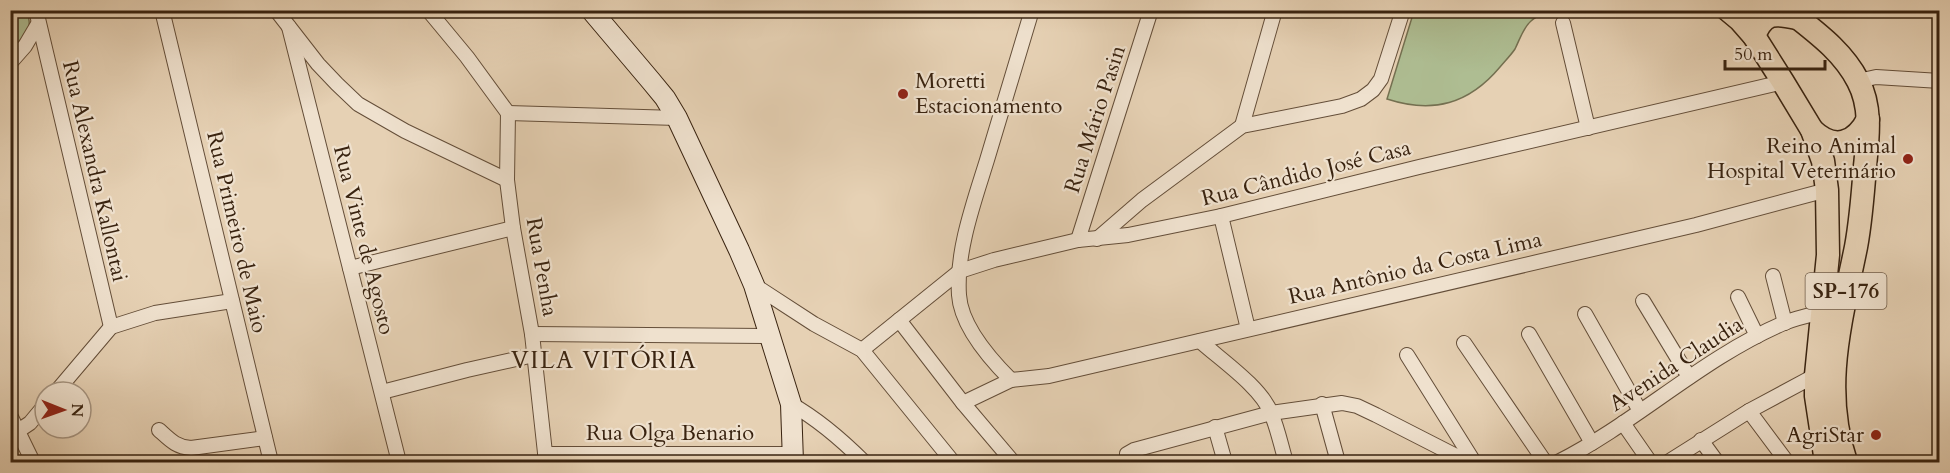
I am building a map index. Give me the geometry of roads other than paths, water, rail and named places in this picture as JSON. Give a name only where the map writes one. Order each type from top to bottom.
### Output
[{"type":"main road","name":"SP-176","points":[[1728,10],[1754,36],[1783,82],[1812,130],[1823,161],[1827,190],[1828,255],[1816,375],[1819,422],[1826,462]]},
{"type":"main road","name":"SP-176","points":[[1793,14],[1824,38],[1845,61],[1858,81],[1865,98],[1868,119],[1860,219],[1838,337],[1833,378],[1835,414],[1846,462]]},
{"type":"main road","points":[[1754,36],[1758,26],[1766,17],[1793,14]]},
{"type":"main road","points":[[1812,130],[1824,139],[1845,142],[1856,137],[1868,119]]},
{"type":"street","name":"Rua Primeiro de Maio","points":[[162,10],[271,462]]},
{"type":"street","points":[[276,10],[318,64],[358,104],[405,131],[507,180]]},
{"type":"street","points":[[428,10],[467,57],[508,113],[677,118]]},
{"type":"street","points":[[591,10],[665,98],[677,118],[739,250],[754,285],[791,404],[794,458]]},
{"type":"street","points":[[1011,380],[986,353],[973,333],[959,297],[960,271],[972,208],[1032,10]]},
{"type":"street","name":"Rua Mário Pasin","points":[[1078,240],[1151,10]]},
{"type":"street","points":[[1242,126],[1275,10]]},
{"type":"street","points":[[1097,239],[1142,201],[1242,126],[1342,106],[1360,99],[1381,79],[1403,10]]},
{"type":"street","points":[[10,63],[25,46],[37,17]]},
{"type":"street","name":"Rua Alexandra Kallontai","points":[[37,17],[111,327]]},
{"type":"street","points":[[1563,23],[1588,128]]},
{"type":"street","name":"Rua Vinte de Agosto","points":[[289,27],[399,462]]},
{"type":"street","points":[[1858,81],[1876,77],[1940,81]]},
{"type":"street","name":"Rua Cândido José Casa","points":[[862,350],[960,271],[994,260],[1078,240],[1128,235],[1221,216],[1783,82]]},
{"type":"street","name":"Rua Penha","points":[[508,113],[507,180],[532,334],[546,458]]},
{"type":"street","name":"Rua Antônio da Costa Lima","points":[[963,403],[1011,380],[1048,376],[1200,341],[1696,225],[1827,190]]},
{"type":"street","points":[[1221,216],[1248,329]]},
{"type":"street","points":[[350,268],[513,228]]},
{"type":"street","points":[[1773,276],[1785,322]]},
{"type":"street","points":[[754,285],[814,324],[862,350],[953,462]]},
{"type":"street","points":[[1738,297],[1757,336]]},
{"type":"street","points":[[66,380],[111,327],[155,313],[232,300]]},
{"type":"street","points":[[1643,301],[1689,377]]},
{"type":"street","name":"Avenida Claudia","points":[[1558,462],[1582,457],[1592,443],[1689,377],[1757,336],[1785,322],[1823,312]]},
{"type":"street","points":[[1585,314],[1640,411]]},
{"type":"street","points":[[899,320],[963,403],[1013,462]]},
{"type":"street","points":[[532,334],[770,336]]},
{"type":"street","points":[[1529,334],[1592,443]]},
{"type":"street","points":[[1200,341],[1253,387],[1271,413],[1286,462]]},
{"type":"street","points":[[1464,343],[1545,462]]},
{"type":"street","points":[[382,392],[534,355]]},
{"type":"street","points":[[1407,355],[1474,462]]},
{"type":"street","points":[[1668,462],[1749,411],[1816,375]]},
{"type":"street","points":[[1128,462],[1127,454],[1134,450],[1271,413],[1342,403],[1357,406],[1468,462]]},
{"type":"street","points":[[791,404],[822,423],[864,462]]},
{"type":"street","points":[[1322,404],[1338,462]]},
{"type":"street","points":[[1749,411],[1787,462]]},
{"type":"street","points":[[10,415],[33,462]]},
{"type":"street","points":[[18,431],[33,419]]},
{"type":"street","points":[[1623,423],[1650,462]]},
{"type":"street","points":[[1215,428],[1225,462]]},
{"type":"street","points":[[159,430],[173,444],[191,448],[265,438]]},
{"type":"street","points":[[1701,440],[1717,462]]},
{"type":"street","name":"Rua Olga Benario","points":[[546,458],[794,458]]},
{"type":"place","name":"Moretti Estacionamento","points":[[903,94]]},
{"type":"place","name":"Reino Animal Hospital Veterinário","points":[[1908,159]]},
{"type":"place","name":"AgriStar","points":[[1876,435]]},
{"type":"district","name":"VILA VITÓRIA","points":[[604,360]]}]
